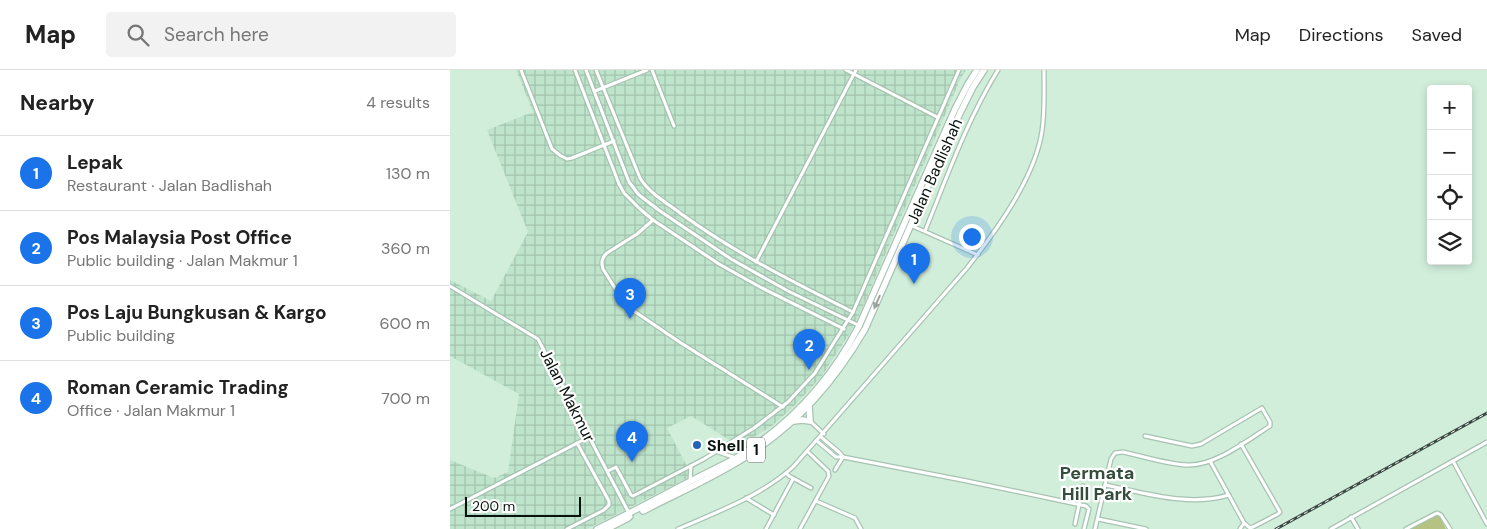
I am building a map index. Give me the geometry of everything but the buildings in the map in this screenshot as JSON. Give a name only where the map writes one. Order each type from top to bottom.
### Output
[{"type":"main road","name":"Jalan Badlishah","points":[[908,224],[955,110],[977,70]]},
{"type":"main road","name":"Jalan Badlishah","points":[[862,327],[972,87],[984,70]]},
{"type":"main road","name":"1","points":[[597,529],[732,465],[765,444],[810,405],[831,381],[853,349],[862,327]]},
{"type":"main road","name":"1","points":[[607,529],[736,458],[776,430],[820,386],[862,327]]},
{"type":"main road","points":[[792,422],[810,421],[808,411],[810,405]]},
{"type":"street","points":[[521,70],[552,149],[556,154],[572,158],[614,141]]},
{"type":"street","points":[[575,70],[624,193],[653,220],[730,271],[844,329]]},
{"type":"street","points":[[586,70],[623,167],[633,188],[660,212],[744,268],[862,327]]},
{"type":"street","points":[[596,70],[644,184],[663,201],[693,222],[756,262],[854,312]]},
{"type":"street","points":[[595,91],[647,70]]},
{"type":"street","points":[[652,70],[674,126]]},
{"type":"street","points":[[846,70],[937,118]]},
{"type":"street","points":[[756,262],[856,70]]},
{"type":"street","points":[[608,472],[616,467],[633,496],[718,452],[783,407],[804,386],[815,373],[854,312],[959,70]]},
{"type":"street","points":[[925,231],[969,123],[998,70]]},
{"type":"street","points":[[678,529],[746,498],[786,473],[808,452],[978,254],[1009,210],[1035,158],[1042,132],[1044,70]]},
{"type":"street","points":[[653,220],[637,234],[607,253],[602,261],[603,269],[618,293],[631,309],[681,344],[783,407]]},
{"type":"street","points":[[908,224],[978,254]]},
{"type":"street","name":"Jalan Makmur","points":[[450,286],[538,339],[630,515]]},
{"type":"street","points":[[1095,529],[1111,459],[1115,453],[1123,452],[1186,465],[1198,465],[1210,461],[1242,444],[1270,426],[1270,422],[1262,408],[1201,444],[1192,446],[1145,436]]},
{"type":"street","points":[[810,421],[843,457]]},
{"type":"street","points":[[450,509],[589,437]]},
{"type":"street","points":[[817,441],[836,457],[1086,506],[1089,509],[1084,529]]},
{"type":"street","points":[[567,529],[604,510],[609,505],[609,501],[577,443]]},
{"type":"street","points":[[1210,461],[1244,523],[1253,528],[1280,512],[1242,444]]},
{"type":"street","points":[[1331,529],[1453,461],[1486,445]]},
{"type":"street","points":[[718,452],[736,458]]},
{"type":"street","points":[[800,529],[829,475],[828,471],[808,452]]},
{"type":"street","points":[[835,470],[843,457]]},
{"type":"street","points":[[1453,461],[1487,524]]},
{"type":"street","points":[[690,466],[690,482]]},
{"type":"street","points":[[786,473],[793,479],[811,488]]},
{"type":"street","points":[[766,529],[793,479]]},
{"type":"street","points":[[1105,485],[1183,500],[1203,500],[1229,495]]},
{"type":"street","points":[[1075,524],[1083,486]]},
{"type":"street","points":[[746,498],[774,515]]},
{"type":"street","points":[[816,501],[855,518],[861,529]]},
{"type":"street","points":[[1406,529],[1437,513],[1441,515],[1450,529]]},
{"type":"street","points":[[1352,517],[1358,529]]},
{"type":"street","points":[[1098,519],[1146,529]]},
{"type":"street","points":[[1240,529],[1244,523]]},
{"type":"shaded area","points":[[516,70],[966,70],[960,80],[860,313],[850,333],[821,377],[772,426],[739,446],[691,416],[667,428],[692,476],[587,529],[450,529],[450,460],[494,478],[508,472],[519,394],[450,356],[450,280],[491,301],[528,232],[487,130],[533,112]]},
{"type":"green space","points":[[1438,514],[1446,529],[1411,529]]},
{"type":"railway","points":[[1276,529],[1487,413]]},
{"type":"place","name":"Lepak","points":[[914,284]]},
{"type":"place","name":"Pos Laju Bungkusan & Kargo","points":[[630,319]]},
{"type":"place","name":"Pos Malaysia Post Office","points":[[809,370]]},
{"type":"place","name":"Shell","points":[[697,445]]},
{"type":"place","name":"Roman Ceramic Trading","points":[[632,462]]},
{"type":"district","name":"Permata Hill Park","points":[[1097,483]]}]
